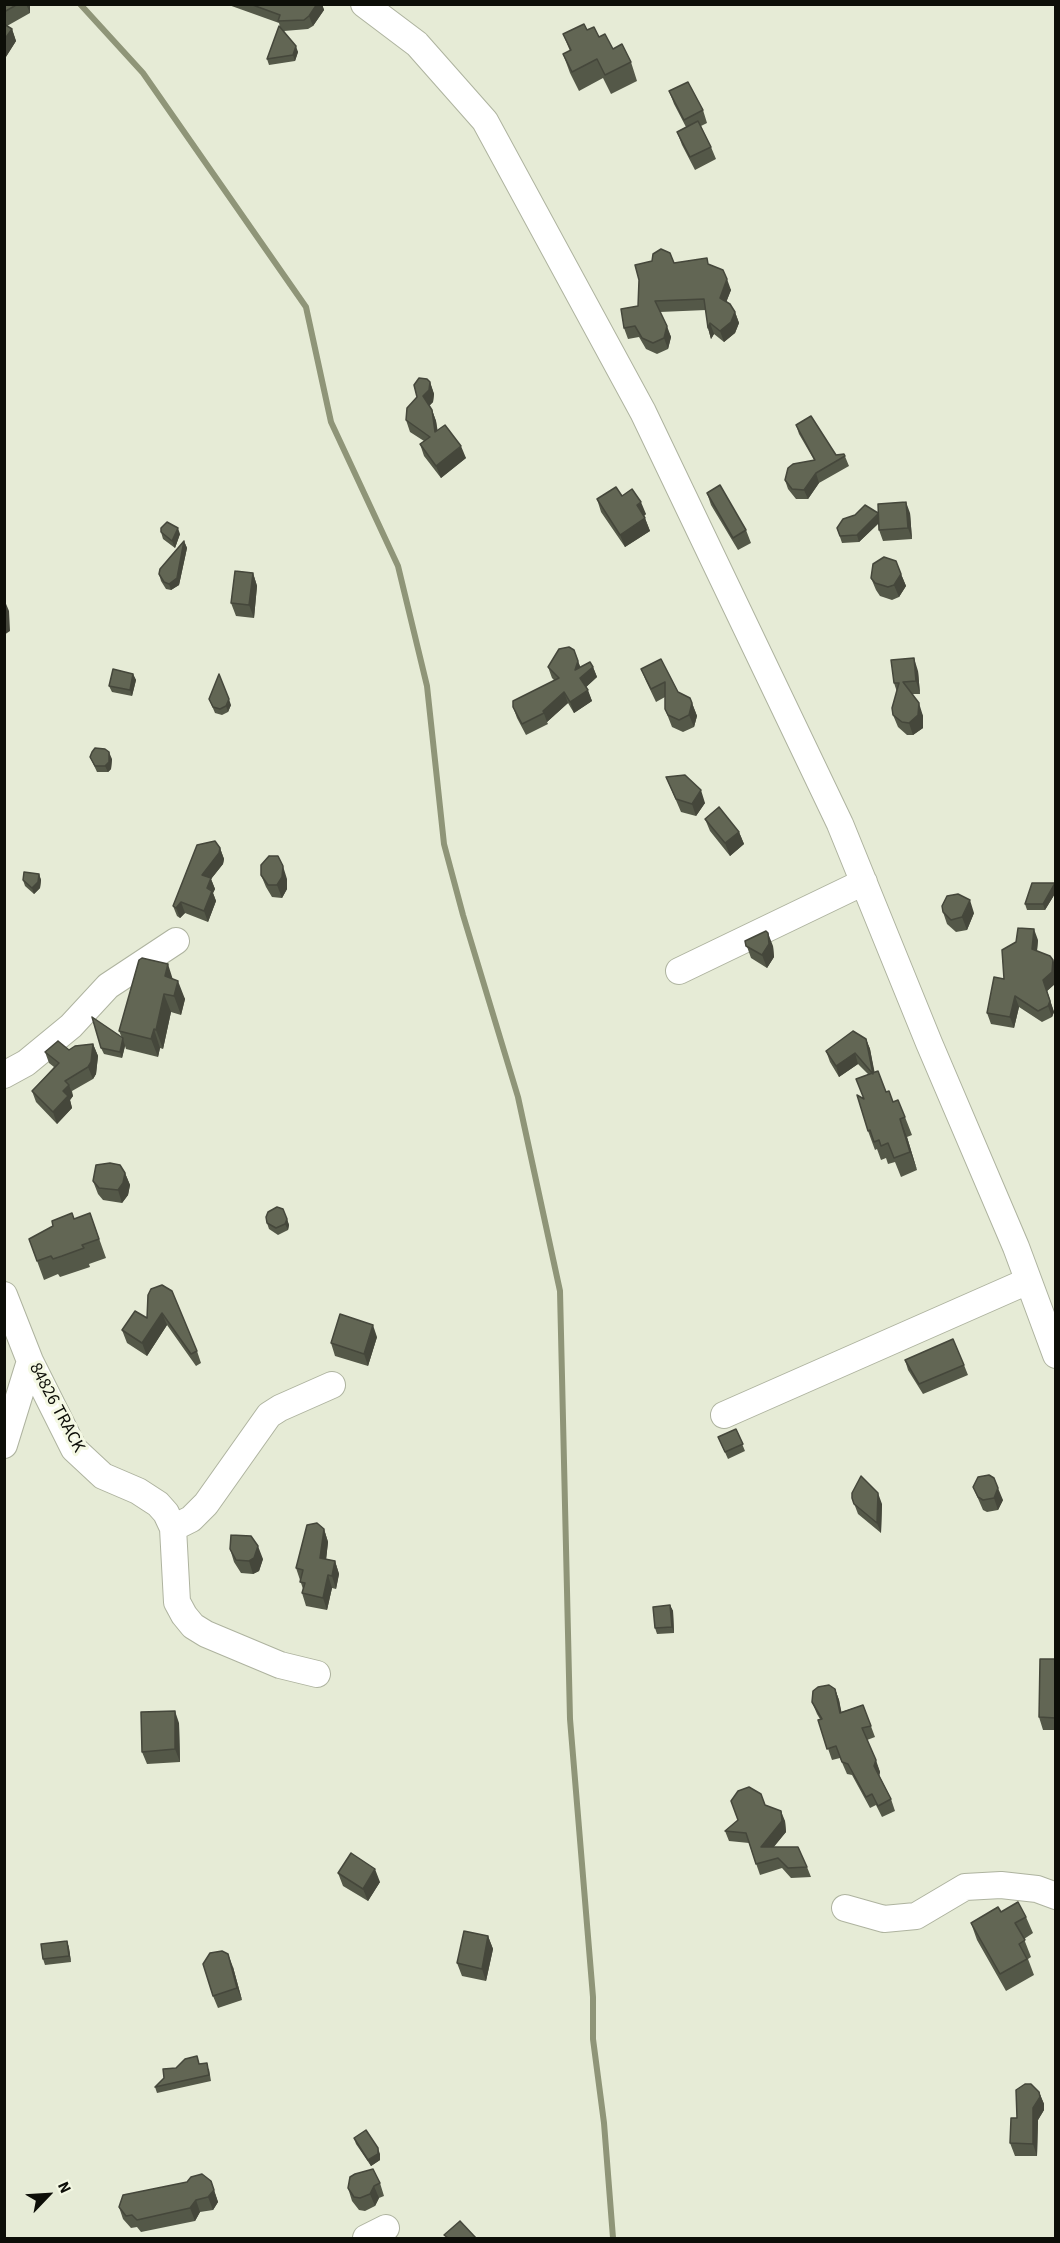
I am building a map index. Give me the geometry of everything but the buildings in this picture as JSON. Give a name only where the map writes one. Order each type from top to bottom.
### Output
[{"type":"street","points":[[364,4],[417,44],[485,121],[643,412],[840,824],[1052,1344]]},
{"type":"street","points":[[679,971],[864,882]]},
{"type":"street","points":[[4,1075],[26,1064],[71,1026],[108,986],[176,940]]},
{"type":"street","points":[[724,1415],[1028,1281]]},
{"type":"street","name":"84826 TRACK","points":[[4,1295],[30,1360],[74,1449],[103,1476],[158,1504],[173,1528]]},
{"type":"street","points":[[1052,1344],[1056,1309]]},
{"type":"street","points":[[4,1445],[30,1360]]},
{"type":"street","points":[[317,1674],[280,1665],[193,1626],[177,1602],[173,1528],[191,1519],[206,1504],[269,1416],[280,1408],[332,1385]]},
{"type":"street","points":[[845,1908],[884,1919],[916,1916],[955,1890],[974,1886],[1037,1888],[1056,1896]]},
{"type":"waterway","points":[[80,4],[143,73],[306,307],[331,422],[398,566],[427,686],[444,844],[518,1097],[560,1291],[570,1719],[593,1997],[593,2039],[604,2123],[613,2238]]}]
